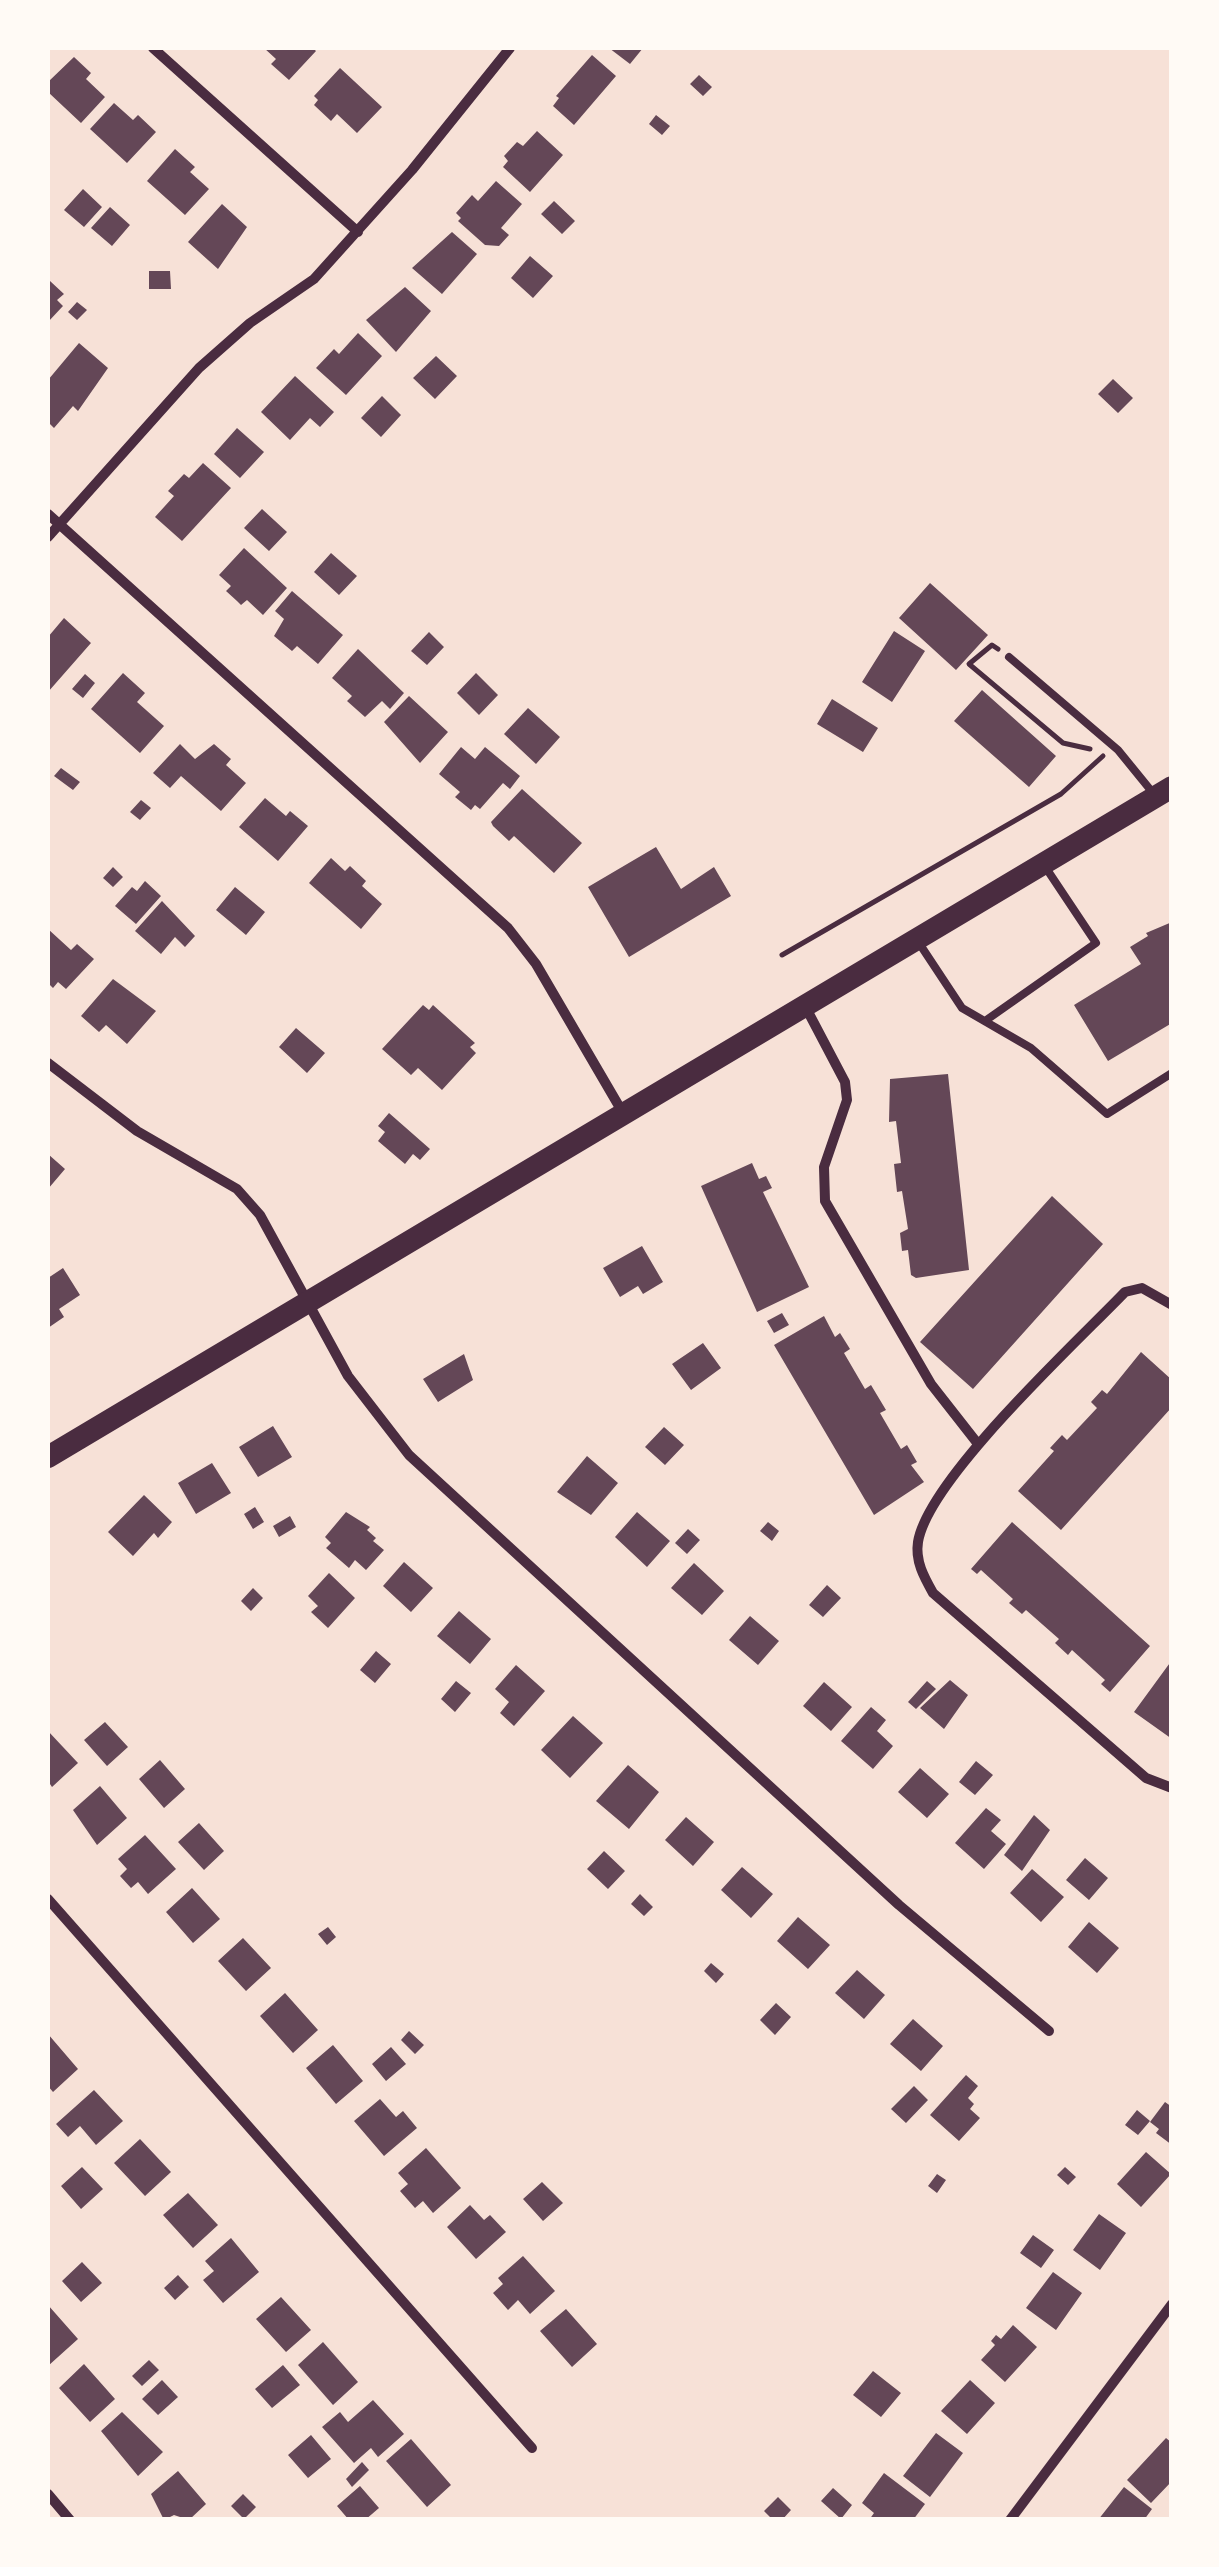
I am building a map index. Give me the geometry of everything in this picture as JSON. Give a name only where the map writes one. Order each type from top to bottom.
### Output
[{"type":"highway","points":[[48,1457],[1164,792]]},
{"type":"street","points":[[153,48],[358,232]]},
{"type":"street","points":[[48,537],[199,368],[250,323],[314,279],[358,232],[510,48]]},
{"type":"street","points":[[48,514],[508,928],[536,964],[624,1114]]},
{"type":"street","points":[[805,1006],[845,1082],[847,1100],[824,1167],[825,1201],[931,1384],[978,1444]]},
{"type":"street","points":[[48,1063],[137,1131],[237,1189],[260,1215],[360,1396],[409,1455],[899,1905],[1049,2031]]},
{"type":"street","points":[[1172,1305],[1142,1288],[1125,1292],[978,1444],[926,1516],[918,1543],[920,1569],[933,1593],[1146,1778],[1172,1788]]},
{"type":"street","points":[[48,1899],[532,2448]]},
{"type":"street","points":[[1010,2520],[1172,2304]]},
{"type":"street","points":[[48,2494],[70,2520]]},
{"type":"lane","points":[[1009,656],[1164,792]]},
{"type":"lane","points":[[985,1021],[1096,943],[1043,863]]},
{"type":"lane","points":[[916,939],[962,1008],[1031,1048],[1107,1114],[1172,1073]]},
{"type":"path","points":[[782,955],[1061,794],[1105,758],[1100,751],[1063,743],[968,664],[992,645],[1009,656]]},
{"type":"building","points":[[264,48],[316,51],[289,80],[271,64],[276,59]]},
{"type":"building","points":[[609,48],[643,48],[630,64]]},
{"type":"building","points":[[592,55],[616,76],[574,125],[553,106],[559,98],[556,96]]},
{"type":"building","points":[[74,57],[91,73],[86,79],[105,97],[81,123],[48,92],[48,82]]},
{"type":"building","points":[[340,68],[382,107],[357,133],[337,114],[331,121],[314,105],[318,100],[314,96]]},
{"type":"building","points":[[699,75],[712,87],[703,96],[690,84]]},
{"type":"building","points":[[114,103],[133,120],[138,115],[156,132],[127,163],[90,129]]},
{"type":"building","points":[[656,115],[670,126],[662,135],[649,124]]},
{"type":"building","points":[[537,131],[563,155],[530,192],[503,167],[508,161],[504,156],[517,142],[523,146]]},
{"type":"building","points":[[175,149],[195,167],[190,172],[209,189],[185,215],[147,181]]},
{"type":"building","points":[[496,181],[522,204],[501,228],[509,235],[499,246],[485,245],[458,221],[461,218],[456,213],[472,195],[478,201]]},
{"type":"building","points":[[83,189],[102,207],[84,227],[64,210]]},
{"type":"building","points":[[554,201],[575,221],[562,234],[541,214]]},
{"type":"building","points":[[222,204],[247,227],[218,269],[188,242]]},
{"type":"building","points":[[110,207],[130,225],[112,246],[91,228]]},
{"type":"building","points":[[452,232],[477,254],[442,294],[412,268]]},
{"type":"building","points":[[530,256],[553,276],[533,298],[511,278]]},
{"type":"building","points":[[149,271],[170,271],[171,289],[149,289]]},
{"type":"building","points":[[50,281],[64,294],[57,300],[63,306],[48,322]]},
{"type":"building","points":[[405,287],[431,311],[396,352],[366,320]]},
{"type":"building","points":[[77,302],[87,310],[77,320],[68,312]]},
{"type":"building","points":[[358,333],[382,356],[346,395],[316,368],[334,349],[339,354]]},
{"type":"building","points":[[79,343],[108,368],[78,411],[73,406],[54,428],[48,422],[48,380]]},
{"type":"building","points":[[436,356],[457,376],[435,399],[413,378]]},
{"type":"building","points":[[295,376],[334,412],[320,427],[310,418],[290,440],[261,412]]},
{"type":"building","points":[[1113,379],[1133,398],[1118,413],[1098,394]]},
{"type":"building","points":[[382,396],[401,415],[381,437],[361,418]]},
{"type":"building","points":[[237,428],[264,452],[240,478],[214,454]]},
{"type":"building","points":[[203,463],[231,488],[182,541],[155,517],[174,496],[168,491],[184,474],[189,478]]},
{"type":"building","points":[[262,509],[287,532],[269,551],[244,528]]},
{"type":"building","points":[[244,548],[287,588],[263,615],[247,600],[241,605],[226,591],[231,586],[219,575]]},
{"type":"building","points":[[331,553],[357,576],[339,595],[314,572]]},
{"type":"building","points":[[930,583],[988,635],[956,670],[899,618]]},
{"type":"building","points":[[292,591],[343,635],[318,664],[297,646],[292,651],[274,636],[284,619],[275,611]]},
{"type":"building","points":[[64,618],[91,643],[48,692],[48,637]]},
{"type":"building","points":[[894,631],[925,651],[892,702],[862,682]]},
{"type":"building","points":[[429,632],[444,647],[427,665],[411,651]]},
{"type":"building","points":[[358,649],[404,693],[390,709],[382,701],[365,717],[347,701],[352,696],[332,678]]},
{"type":"building","points":[[123,673],[145,693],[137,702],[164,726],[140,753],[91,709]]},
{"type":"building","points":[[476,673],[498,695],[479,715],[457,693]]},
{"type":"building","points":[[85,674],[95,683],[83,698],[72,689]]},
{"type":"building","points":[[982,690],[1056,756],[1029,787],[954,721]]},
{"type":"building","points":[[409,696],[448,732],[420,763],[384,722]]},
{"type":"building","points":[[832,699],[878,728],[863,752],[817,724]]},
{"type":"building","points":[[528,708],[560,737],[536,764],[504,734]]},
{"type":"building","points":[[180,744],[195,759],[214,744],[231,759],[226,765],[246,783],[221,811],[181,776],[170,788],[153,773]]},
{"type":"building","points":[[461,747],[475,759],[485,747],[520,776],[510,789],[503,783],[480,809],[475,805],[471,810],[455,797],[460,792],[439,774]]},
{"type":"building","points":[[61,768],[80,782],[73,790],[54,776]]},
{"type":"building","points":[[522,789],[582,843],[554,873],[514,836],[509,841],[491,822]]},
{"type":"building","points":[[265,798],[286,816],[290,811],[308,826],[278,861],[239,827]]},
{"type":"building","points":[[141,800],[151,808],[140,820],[130,812]]},
{"type":"building","points":[[656,847],[681,889],[714,867],[731,896],[629,957],[588,887]]},
{"type":"building","points":[[331,858],[345,871],[350,866],[366,881],[362,886],[382,904],[361,929],[309,883]]},
{"type":"building","points":[[113,867],[123,877],[113,887],[103,878]]},
{"type":"building","points":[[145,881],[161,896],[136,924],[115,906],[132,887],[137,891]]},
{"type":"building","points":[[235,887],[265,912],[246,935],[216,910]]},
{"type":"building","points":[[162,901],[195,936],[185,947],[175,937],[161,954],[135,931]]},
{"type":"building","points":[[1172,922],[1172,1023],[1108,1061],[1074,1005],[1141,964],[1130,947],[1148,936],[1146,933]]},
{"type":"building","points":[[48,929],[71,950],[77,944],[94,959],[66,989],[58,982],[53,988],[48,983]]},
{"type":"building","points":[[113,979],[156,1011],[127,1044],[106,1025],[99,1032],[81,1016]]},
{"type":"building","points":[[423,1005],[429,1010],[433,1005],[475,1043],[470,1047],[476,1053],[442,1090],[418,1068],[411,1075],[382,1049]]},
{"type":"building","points":[[296,1028],[325,1053],[307,1073],[279,1047]]},
{"type":"building","points":[[948,1074],[969,1270],[916,1278],[911,1275],[908,1250],[902,1251],[900,1233],[908,1229],[902,1191],[897,1192],[894,1164],[901,1163],[896,1121],[889,1122],[890,1079]]},
{"type":"building","points":[[389,1113],[430,1149],[420,1160],[413,1154],[405,1164],[378,1141],[385,1132],[378,1126]]},
{"type":"building","points":[[48,1154],[65,1169],[48,1189]]},
{"type":"building","points":[[752,1163],[759,1179],[766,1176],[772,1188],[763,1192],[809,1287],[757,1312],[701,1186]]},
{"type":"building","points":[[1052,1196],[1103,1244],[973,1389],[920,1342]]},
{"type":"building","points":[[642,1246],[663,1282],[643,1294],[638,1286],[620,1297],[603,1268]]},
{"type":"building","points":[[63,1268],[80,1295],[59,1309],[64,1317],[48,1328],[48,1278]]},
{"type":"building","points":[[782,1313],[789,1325],[774,1333],[767,1321]]},
{"type":"building","points":[[824,1316],[835,1337],[840,1333],[850,1349],[844,1353],[865,1389],[871,1385],[886,1410],[880,1413],[901,1449],[907,1445],[917,1462],[911,1465],[924,1482],[874,1515],[774,1345]]},
{"type":"building","points":[[703,1343],[721,1368],[691,1390],[672,1364]]},
{"type":"building","points":[[1141,1352],[1172,1380],[1172,1407],[1061,1530],[1018,1491],[1054,1451],[1050,1448],[1062,1435],[1067,1440],[1097,1408],[1091,1402],[1102,1390],[1107,1394]]},
{"type":"building","points":[[464,1354],[473,1380],[438,1402],[423,1379]]},
{"type":"building","points":[[273,1426],[292,1457],[258,1477],[239,1447]]},
{"type":"building","points":[[664,1427],[684,1445],[665,1465],[645,1447]]},
{"type":"building","points":[[587,1456],[618,1483],[591,1515],[557,1492]]},
{"type":"building","points":[[212,1463],[231,1493],[196,1514],[178,1483]]},
{"type":"building","points":[[144,1495],[172,1522],[158,1538],[154,1533],[133,1556],[108,1532]]},
{"type":"building","points":[[255,1507],[264,1522],[253,1529],[244,1514]]},
{"type":"building","points":[[346,1512],[370,1527],[367,1530],[376,1538],[373,1541],[384,1550],[366,1570],[355,1560],[349,1568],[326,1548],[331,1543],[325,1537]]},
{"type":"building","points":[[637,1512],[670,1541],[647,1567],[615,1537]]},
{"type":"building","points":[[290,1516],[296,1527],[279,1537],[273,1526]]},
{"type":"building","points":[[768,1522],[779,1531],[772,1541],[760,1531]]},
{"type":"building","points":[[1012,1522],[1150,1646],[1110,1692],[1101,1684],[1105,1680],[1072,1650],[1068,1655],[1055,1643],[1059,1639],[1026,1610],[1022,1614],[1009,1603],[1013,1599],[981,1570],[977,1574],[971,1569]]},
{"type":"building","points":[[688,1529],[700,1540],[687,1554],[675,1543]]},
{"type":"building","points":[[404,1562],[433,1588],[411,1612],[383,1586]]},
{"type":"building","points":[[694,1563],[724,1591],[702,1615],[671,1588]]},
{"type":"building","points":[[329,1573],[355,1598],[328,1628],[311,1612],[318,1606],[308,1596]]},
{"type":"building","points":[[827,1585],[841,1598],[823,1617],[809,1605]]},
{"type":"building","points":[[253,1588],[263,1598],[251,1611],[241,1601]]},
{"type":"building","points":[[459,1611],[491,1639],[470,1664],[437,1636]]},
{"type":"building","points":[[750,1616],[779,1641],[758,1665],[729,1640]]},
{"type":"building","points":[[376,1651],[391,1664],[375,1683],[360,1670]]},
{"type":"building","points":[[1172,1660],[1172,1739],[1134,1712]]},
{"type":"building","points":[[516,1665],[545,1691],[514,1726],[500,1713],[509,1702],[495,1689]]},
{"type":"building","points":[[950,1680],[968,1695],[944,1729],[920,1708]]},
{"type":"building","points":[[456,1681],[471,1693],[455,1712],[441,1699]]},
{"type":"building","points":[[927,1681],[936,1689],[916,1709],[908,1702]]},
{"type":"building","points":[[824,1682],[852,1707],[831,1731],[803,1706]]},
{"type":"building","points":[[871,1707],[886,1720],[877,1731],[893,1746],[873,1769],[841,1741]]},
{"type":"building","points":[[573,1716],[603,1743],[570,1778],[541,1750]]},
{"type":"building","points":[[105,1722],[128,1747],[107,1766],[84,1740]]},
{"type":"building","points":[[48,1731],[78,1763],[52,1787],[48,1781]]},
{"type":"building","points":[[160,1760],[185,1789],[164,1808],[139,1779]]},
{"type":"building","points":[[976,1761],[993,1775],[975,1795],[959,1782]]},
{"type":"building","points":[[628,1765],[659,1792],[629,1829],[596,1801]]},
{"type":"building","points":[[920,1768],[949,1794],[927,1818],[898,1792]]},
{"type":"building","points":[[100,1786],[127,1818],[97,1845],[73,1810]]},
{"type":"building","points":[[986,1808],[1001,1820],[991,1831],[1006,1844],[984,1869],[955,1843]]},
{"type":"building","points":[[1034,1815],[1050,1830],[1022,1871],[1004,1855]]},
{"type":"building","points":[[686,1817],[714,1842],[693,1866],[665,1840]]},
{"type":"building","points":[[199,1823],[224,1851],[204,1870],[178,1842]]},
{"type":"building","points":[[145,1835],[176,1869],[148,1894],[138,1882],[131,1888],[120,1876],[127,1869],[118,1859]]},
{"type":"building","points":[[604,1851],[625,1871],[608,1889],[587,1869]]},
{"type":"building","points":[[1085,1858],[1108,1878],[1089,1900],[1066,1880]]},
{"type":"building","points":[[742,1867],[773,1894],[751,1918],[721,1890]]},
{"type":"building","points":[[1032,1869],[1064,1897],[1041,1922],[1010,1893]]},
{"type":"building","points":[[192,1888],[220,1919],[193,1943],[166,1912]]},
{"type":"building","points":[[640,1894],[653,1907],[644,1916],[631,1904]]},
{"type":"building","points":[[798,1917],[830,1945],[808,1969],[777,1941]]},
{"type":"building","points":[[1089,1922],[1119,1948],[1097,1973],[1068,1947]]},
{"type":"building","points":[[328,1927],[336,1937],[327,1945],[318,1934]]},
{"type":"building","points":[[243,1938],[271,1968],[246,1991],[218,1961]]},
{"type":"building","points":[[711,1963],[724,1974],[716,1983],[704,1971]]},
{"type":"building","points":[[857,1970],[885,1995],[864,2019],[835,1993]]},
{"type":"building","points":[[285,1993],[318,2030],[293,2053],[260,2016]]},
{"type":"building","points":[[776,2003],[791,2017],[775,2035],[760,2020]]},
{"type":"building","points":[[913,2019],[943,2046],[921,2071],[890,2044]]},
{"type":"building","points":[[409,2031],[424,2045],[415,2054],[401,2040]]},
{"type":"building","points":[[48,2034],[78,2069],[53,2092],[48,2086]]},
{"type":"building","points":[[333,2045],[363,2081],[336,2104],[306,2068]]},
{"type":"building","points":[[391,2047],[406,2064],[386,2081],[372,2064]]},
{"type":"building","points":[[966,2075],[978,2086],[968,2098],[974,2104],[970,2109],[980,2118],[959,2141],[930,2115]]},
{"type":"building","points":[[914,2086],[928,2100],[906,2123],[891,2109]]},
{"type":"building","points":[[94,2090],[123,2121],[96,2145],[80,2126],[68,2137],[56,2124]]},
{"type":"building","points":[[380,2099],[396,2117],[403,2111],[417,2128],[384,2156],[354,2121]]},
{"type":"building","points":[[1165,2102],[1172,2107],[1172,2145],[1156,2133],[1159,2129],[1150,2122]]},
{"type":"building","points":[[1137,2110],[1150,2121],[1138,2135],[1125,2125]]},
{"type":"building","points":[[140,2139],[171,2172],[145,2196],[114,2163]]},
{"type":"building","points":[[426,2148],[461,2188],[433,2213],[423,2201],[415,2208],[400,2191],[408,2184],[398,2173]]},
{"type":"building","points":[[1146,2152],[1171,2174],[1141,2207],[1117,2184]]},
{"type":"building","points":[[82,2167],[103,2189],[81,2209],[61,2186]]},
{"type":"building","points":[[1065,2167],[1076,2177],[1068,2185],[1057,2175]]},
{"type":"building","points":[[937,2174],[946,2180],[937,2193],[928,2186]]},
{"type":"building","points":[[542,2182],[563,2203],[543,2221],[523,2199]]},
{"type":"building","points":[[188,2193],[218,2225],[193,2248],[163,2215]]},
{"type":"building","points":[[470,2205],[484,2220],[490,2215],[506,2232],[476,2259],[447,2227]]},
{"type":"building","points":[[1099,2214],[1126,2233],[1100,2270],[1073,2250]]},
{"type":"building","points":[[1033,2235],[1054,2250],[1041,2268],[1020,2253]]},
{"type":"building","points":[[231,2238],[259,2272],[223,2303],[203,2280],[214,2271],[205,2261]]},
{"type":"building","points":[[523,2256],[555,2291],[530,2314],[518,2300],[508,2310],[493,2293],[503,2284],[498,2278]]},
{"type":"building","points":[[82,2262],[102,2283],[81,2302],[62,2281]]},
{"type":"building","points":[[1053,2272],[1082,2293],[1056,2330],[1026,2308]]},
{"type":"building","points":[[178,2275],[189,2287],[175,2300],[164,2288]]},
{"type":"building","points":[[281,2297],[311,2330],[286,2352],[256,2319]]},
{"type":"building","points":[[48,2305],[78,2339],[48,2366]]},
{"type":"building","points":[[566,2309],[597,2344],[572,2367],[540,2331]]},
{"type":"building","points":[[1013,2325],[1037,2347],[1005,2382],[981,2360],[995,2345],[991,2341],[996,2335],[1001,2339]]},
{"type":"building","points":[[323,2342],[358,2382],[333,2405],[298,2365]]},
{"type":"building","points":[[149,2360],[159,2370],[142,2386],[132,2376]]},
{"type":"building","points":[[84,2364],[115,2399],[90,2422],[59,2388]]},
{"type":"building","points":[[283,2365],[300,2385],[272,2408],[255,2389]]},
{"type":"building","points":[[873,2371],[901,2393],[881,2417],[853,2395]]},
{"type":"building","points":[[162,2380],[178,2397],[158,2415],[142,2399]]},
{"type":"building","points":[[970,2380],[995,2403],[967,2434],[941,2411]]},
{"type":"building","points":[[373,2400],[404,2434],[378,2457],[371,2448],[354,2463],[322,2427],[340,2412],[348,2422]]},
{"type":"building","points":[[122,2412],[163,2452],[138,2476],[101,2431]]},
{"type":"building","points":[[936,2433],[963,2453],[930,2497],[903,2476]]},
{"type":"building","points":[[311,2435],[331,2459],[308,2478],[288,2455]]},
{"type":"building","points":[[1166,2438],[1172,2443],[1172,2481],[1151,2503],[1127,2480]]},
{"type":"building","points":[[411,2439],[451,2485],[427,2507],[386,2461]]},
{"type":"building","points":[[362,2462],[369,2470],[352,2487],[346,2479]]},
{"type":"building","points":[[178,2471],[206,2504],[189,2520],[174,2515],[164,2520],[151,2494]]},
{"type":"building","points":[[884,2473],[925,2504],[913,2520],[869,2520],[874,2513],[862,2503]]},
{"type":"building","points":[[360,2486],[379,2508],[365,2520],[349,2520],[337,2506]]},
{"type":"building","points":[[1124,2487],[1152,2509],[1144,2520],[1098,2520]]},
{"type":"building","points":[[833,2488],[852,2505],[841,2519],[821,2501]]},
{"type":"building","points":[[243,2494],[256,2507],[244,2519],[231,2506]]},
{"type":"building","points":[[778,2497],[791,2510],[782,2520],[773,2520],[764,2511]]}]
